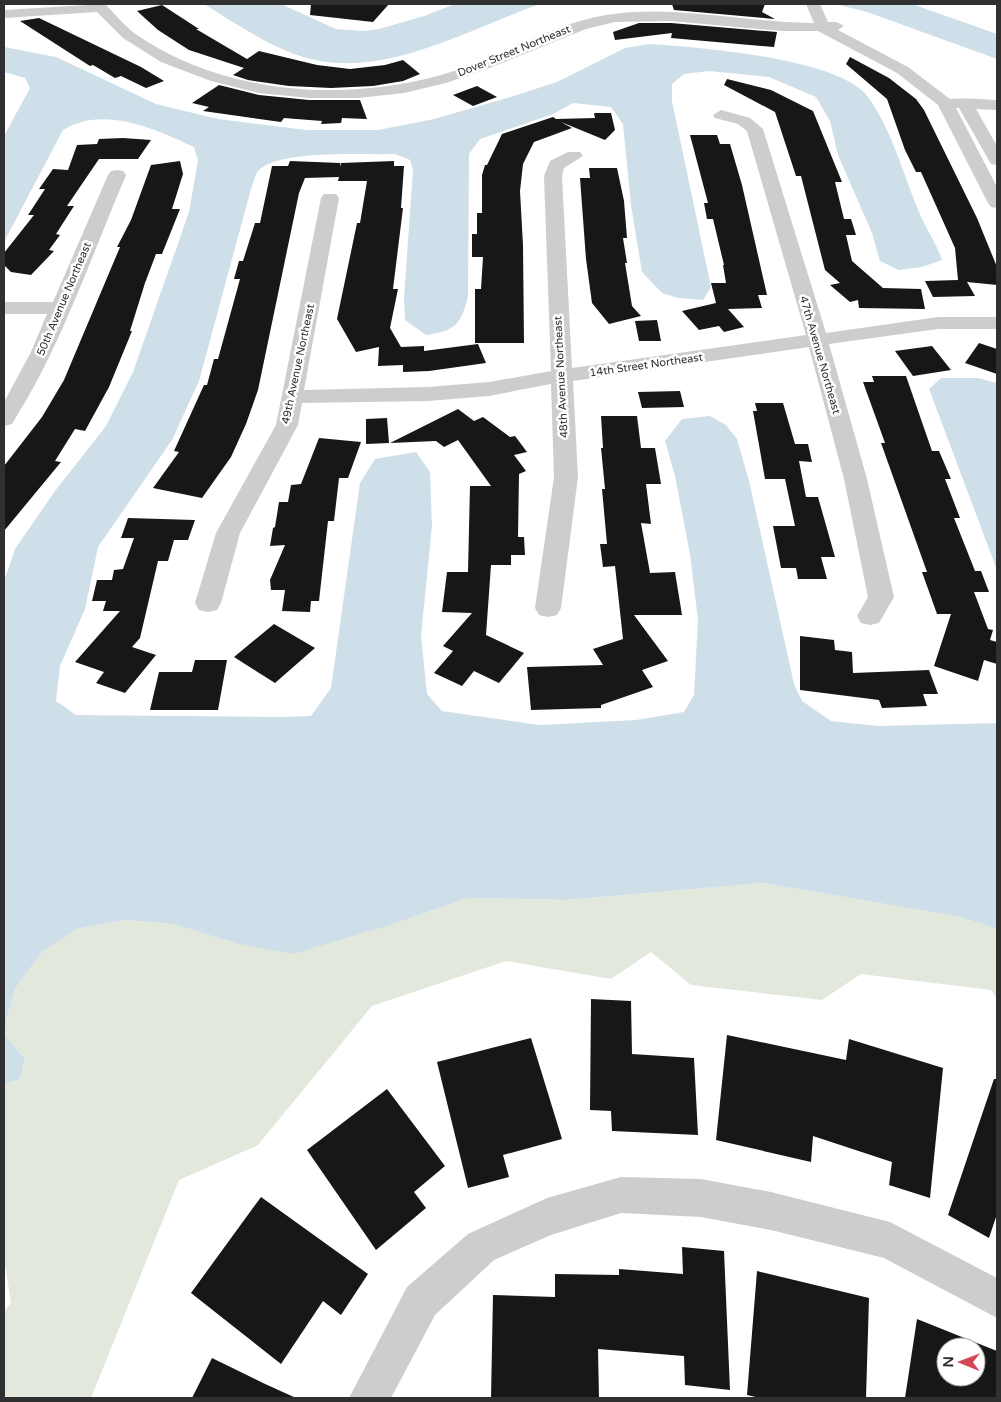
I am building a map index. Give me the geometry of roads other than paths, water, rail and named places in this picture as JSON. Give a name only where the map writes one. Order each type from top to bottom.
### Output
[{"type":"street","points":[[4,14],[98,6]]},
{"type":"street","name":"Dover Street Northeast","points":[[98,6],[137,42],[160,55],[188,67],[219,78],[278,90],[329,95],[373,94],[425,85],[491,63],[564,31],[614,18],[681,16],[788,28],[830,27]]},
{"type":"street","points":[[814,8],[830,27],[908,72],[945,103],[997,203]]},
{"type":"street","points":[[830,27],[926,69],[943,81],[966,104],[997,160]]},
{"type":"street","points":[[945,103],[997,105]]},
{"type":"street","name":"47th Avenue Northeast","points":[[721,115],[744,121],[755,130],[817,341],[869,531],[881,597],[870,616]]},
{"type":"street","name":"48th Avenue Northeast","points":[[548,608],[566,477],[552,176],[556,165],[574,156]]},
{"type":"street","name":"50th Avenue Northeast","points":[[4,419],[23,389],[117,175]]},
{"type":"street","name":"49th Avenue Northeast","points":[[208,603],[228,534],[287,425],[294,397],[330,198]]},
{"type":"street","points":[[4,308],[60,308]]},
{"type":"street","name":"14th Street Northeast","points":[[294,397],[428,394],[489,389],[561,376],[938,323],[997,323]]},
{"type":"street","points":[[369,1398],[421,1301],[481,1248],[547,1217],[621,1195],[700,1198],[771,1211],[890,1241],[997,1299]]}]
